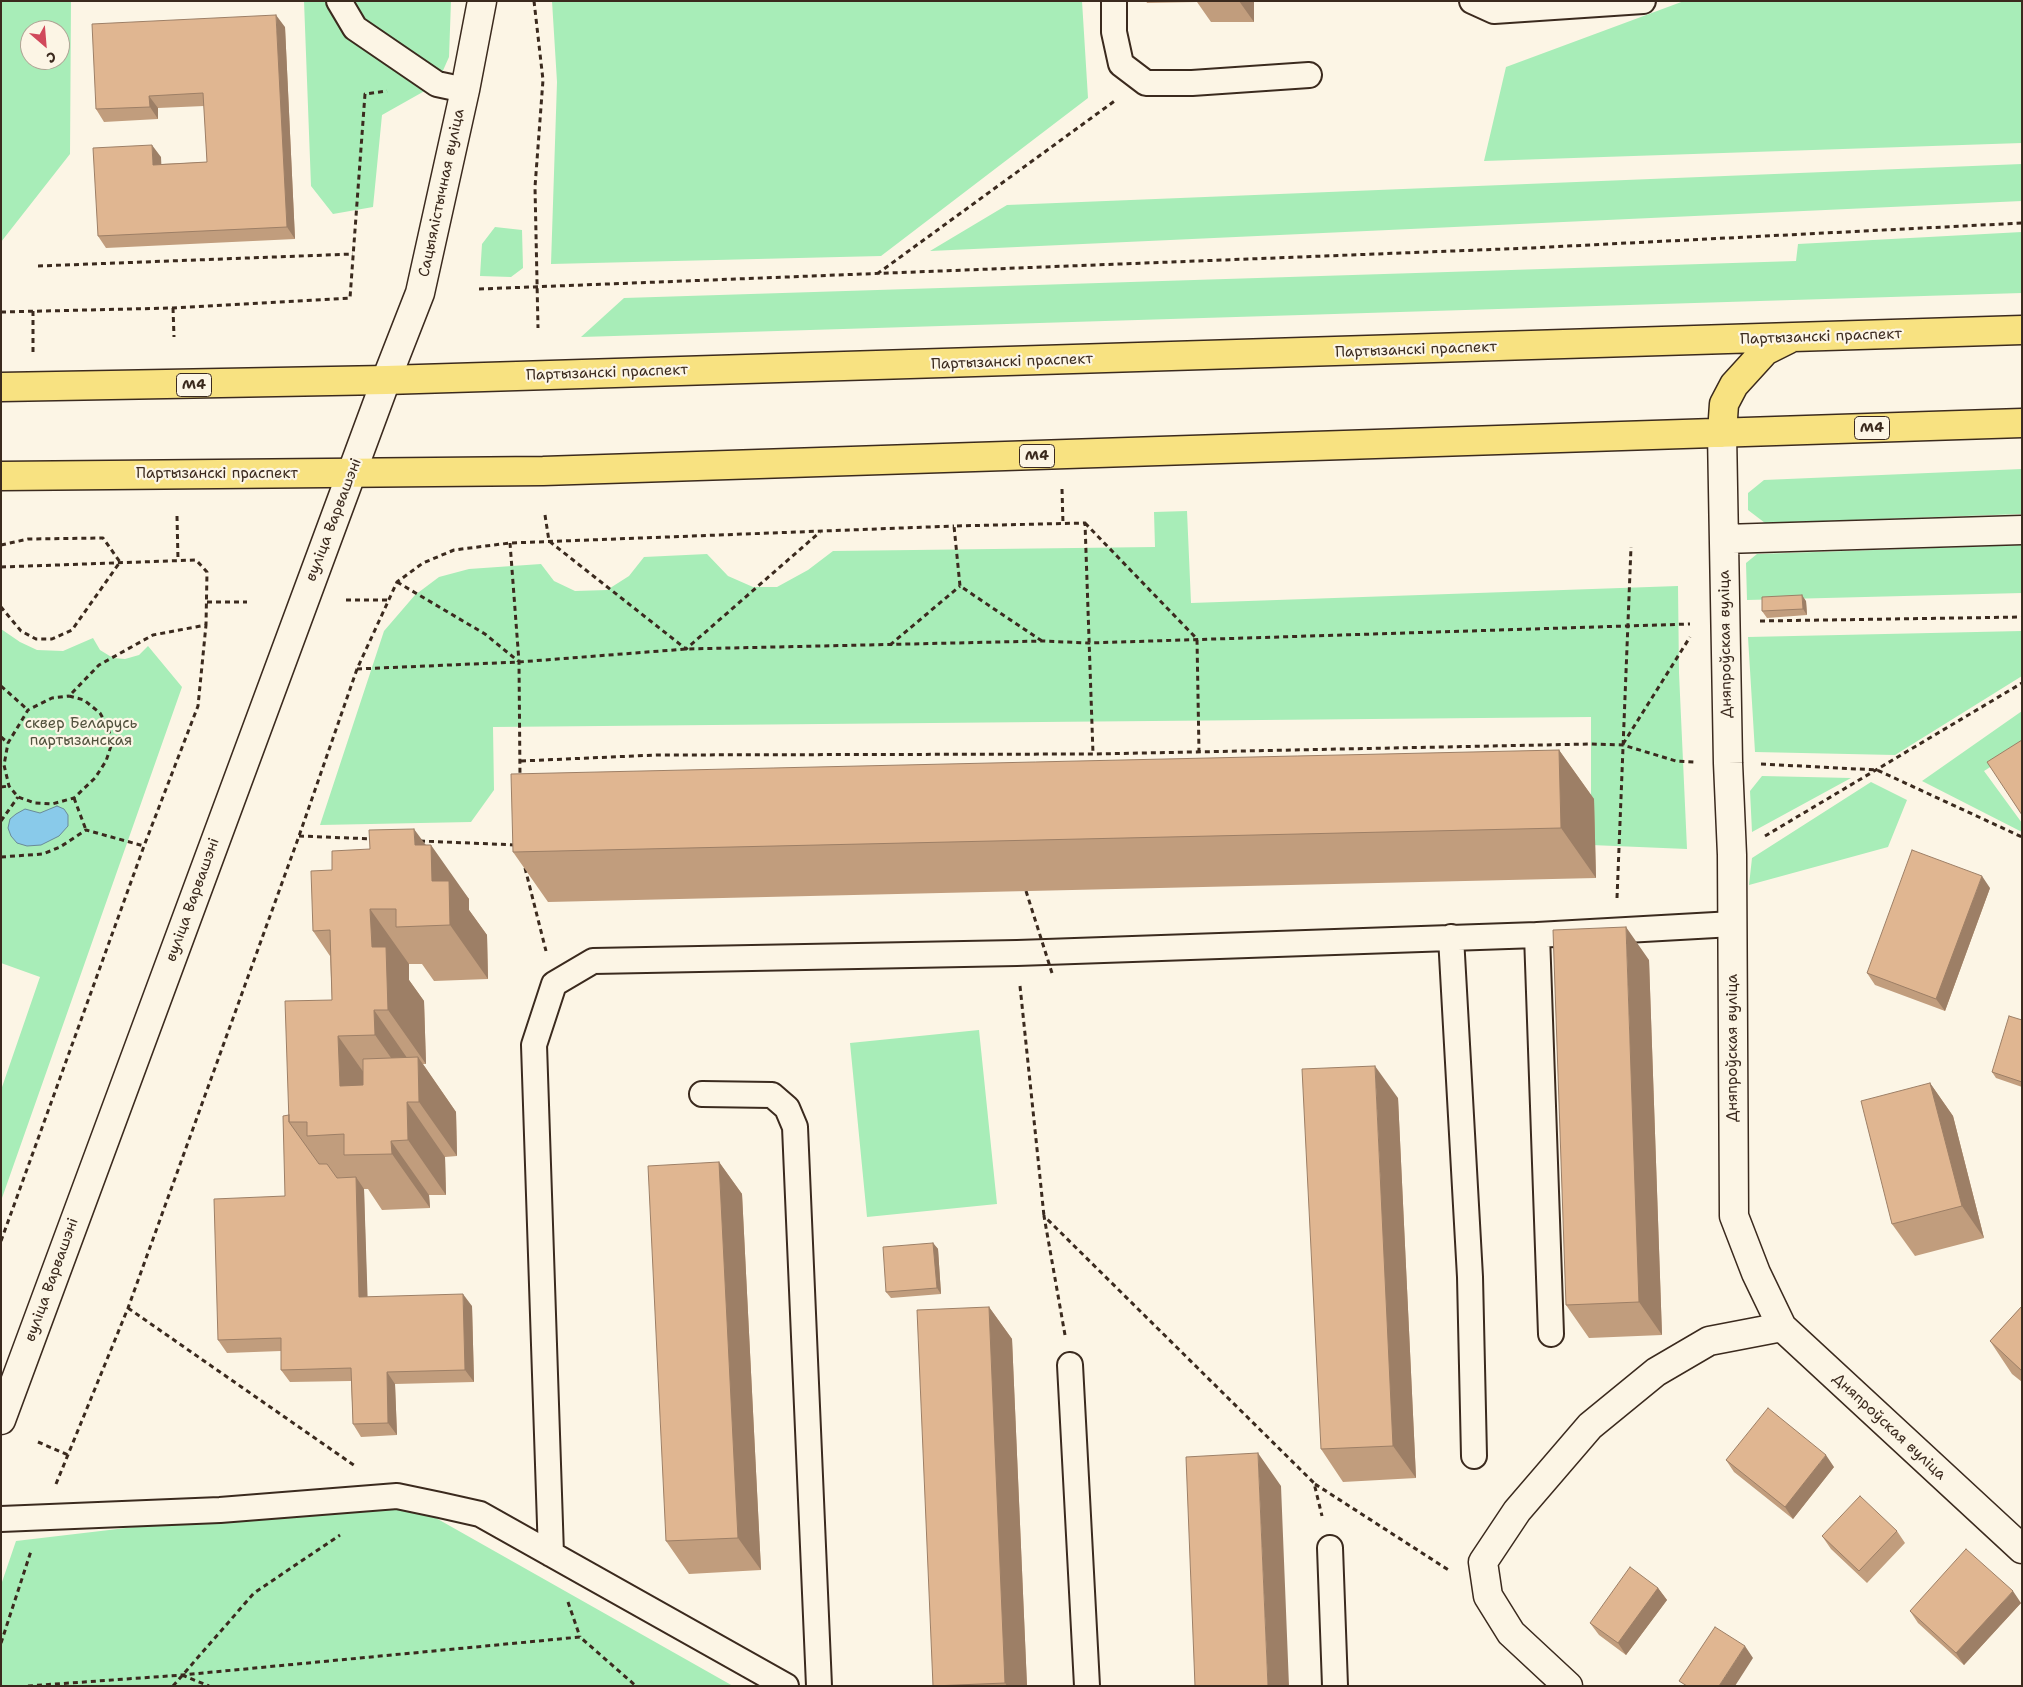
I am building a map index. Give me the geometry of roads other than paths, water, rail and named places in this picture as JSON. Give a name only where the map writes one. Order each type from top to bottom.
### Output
[{"type":"main road","name":"Партызанскі праспект","points":[[1,387],[386,380],[2022,330]]},
{"type":"main road","points":[[1722,433],[1724,404],[1734,385],[1764,351],[1790,338]]},
{"type":"main road","name":"Партызанскі праспект","points":[[1,476],[543,471],[2022,423]]},
{"type":"street","name":"Сацыялістычная вуліца","points":[[386,380],[420,293],[465,90],[482,1]]},
{"type":"street","name":"вуліца Варвашэні","points":[[1,1420],[386,380]]},
{"type":"street","name":"Дняпроўская вуліца","points":[[1722,433],[1728,763],[1732,855],[1734,1216],[1756,1273],[1782,1327],[2022,1549]]},
{"type":"street","points":[[1724,539],[2022,530]]},
{"type":"street","points":[[1568,1686],[1511,1634],[1488,1596],[1483,1562],[1517,1511],[1590,1426],[1656,1372],[1709,1341],[1782,1327]]},
{"type":"lane","points":[[339,1],[355,28],[437,84],[465,90]]},
{"type":"lane","points":[[1114,1],[1114,32],[1121,64],[1146,83],[1192,83],[1309,75]]},
{"type":"lane","points":[[1472,1],[1494,11],[1643,2]]},
{"type":"lane","points":[[550,1554],[534,1045],[554,984],[593,961],[1017,953],[1537,935],[1733,924]]},
{"type":"lane","points":[[1537,935],[1551,1334]]},
{"type":"lane","points":[[1451,937],[1470,1277],[1474,1456]]},
{"type":"lane","points":[[702,1094],[772,1095],[787,1108],[795,1127],[819,1686]]},
{"type":"lane","points":[[1070,1365],[1087,1686]]},
{"type":"lane","points":[[1,1519],[220,1510],[397,1496],[480,1514],[786,1686]]},
{"type":"lane","points":[[1330,1548],[1335,1686]]},
{"type":"water","points":[[57,806],[64,809],[68,815],[68,826],[59,836],[41,845],[27,846],[17,843],[11,836],[8,828],[10,819],[16,814],[25,809],[40,813]]},
{"type":"park label","name":"сквер Беларусь партызанская","points":[[81,732]]}]
